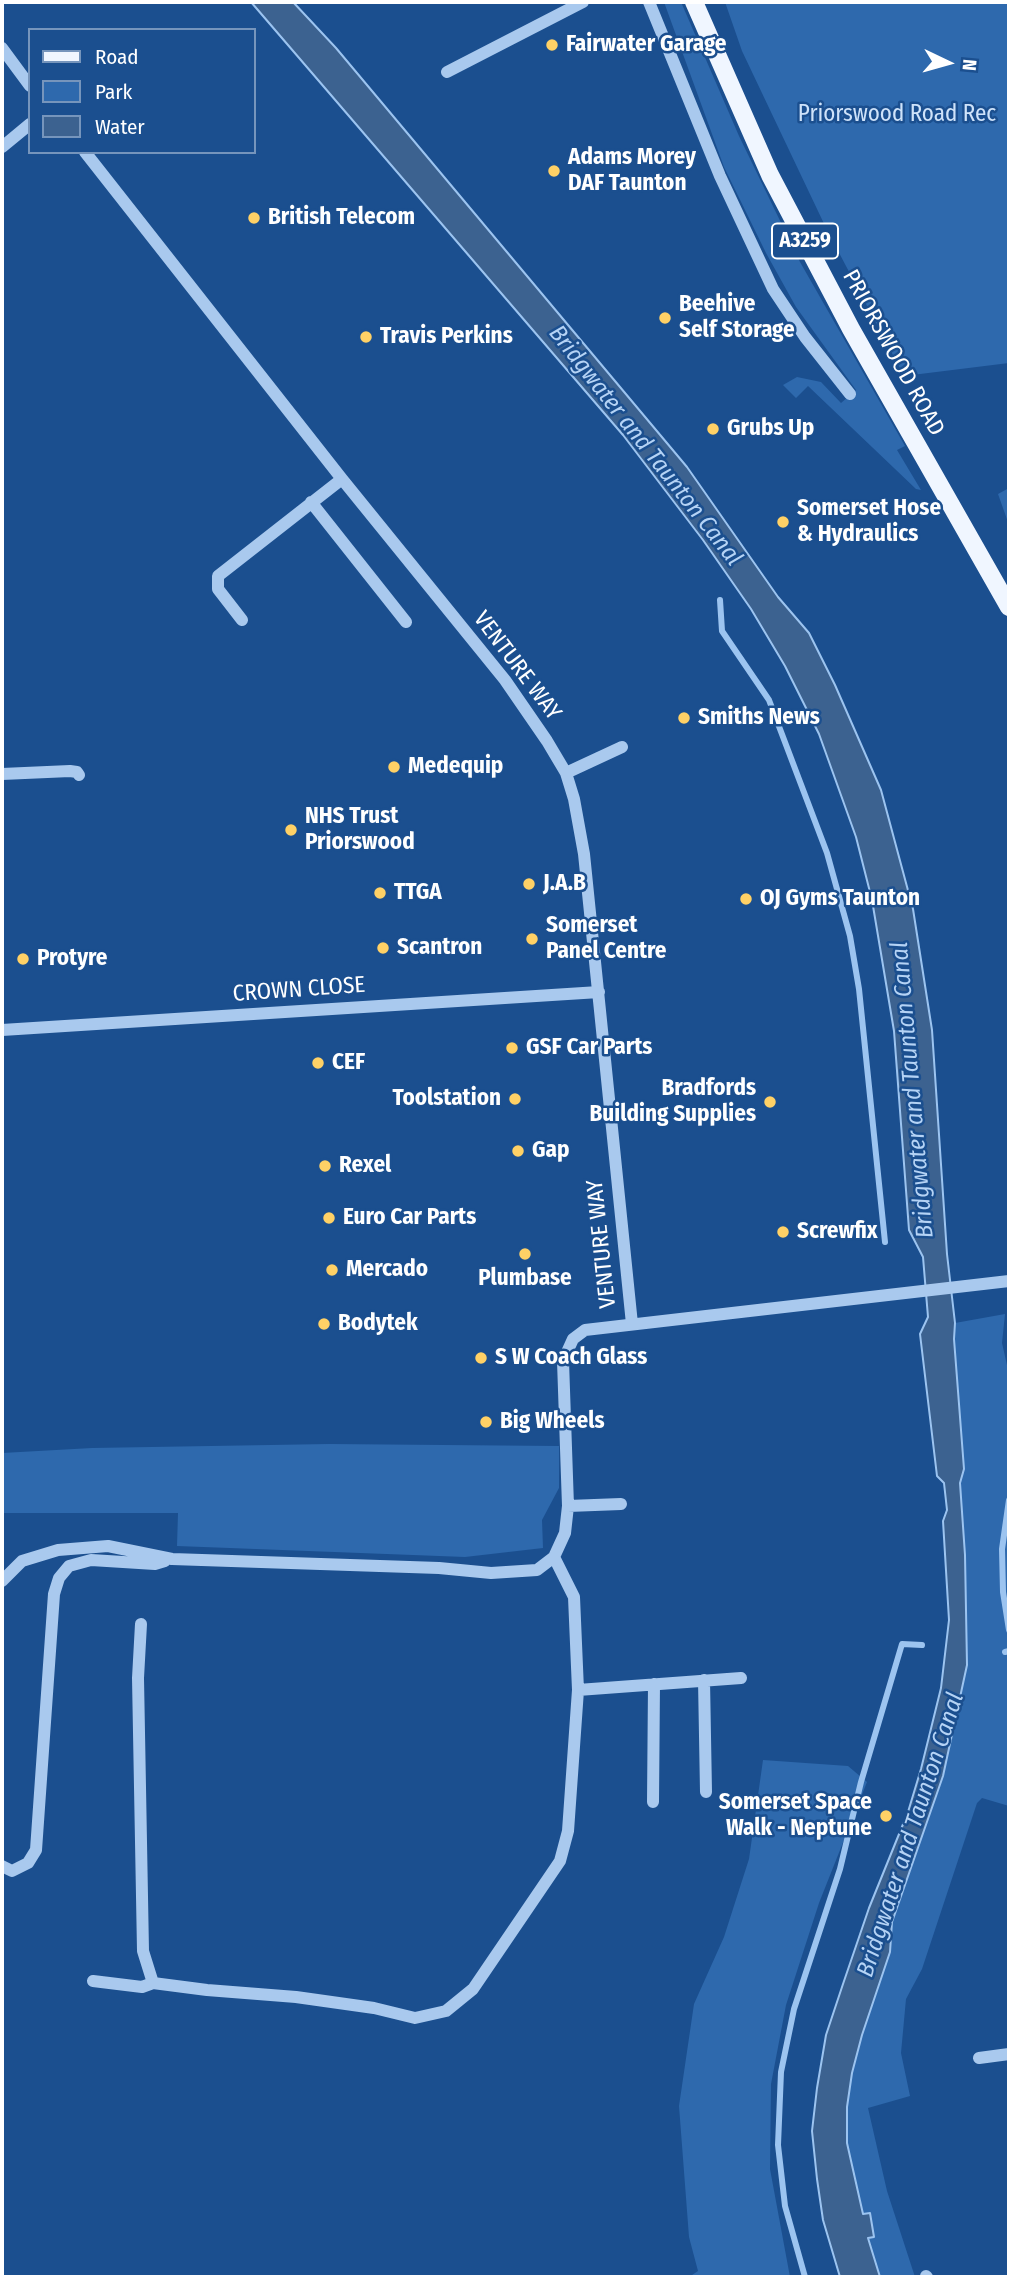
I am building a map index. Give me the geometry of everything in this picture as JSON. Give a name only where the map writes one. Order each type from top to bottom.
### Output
[{"type":"main road","name":"PRIORSWOOD ROAD","points":[[694,2],[770,175],[891,401],[1009,607]]},
{"type":"street","points":[[447,72],[583,2]]},
{"type":"street","points":[[649,2],[720,176],[773,289],[805,337],[850,394]]},
{"type":"street","points":[[2,48],[28,83]]},
{"type":"street","points":[[2,147],[28,126]]},
{"type":"street","name":"VENTURE WAY","points":[[87,154],[342,479],[505,680],[566,773],[574,799],[584,854],[632,1324]]},
{"type":"street","points":[[242,620],[218,589],[218,576],[342,479]]},
{"type":"street","points":[[311,502],[406,622]]},
{"type":"street","points":[[566,773],[622,747]]},
{"type":"street","points":[[2,774],[74,771],[79,775]]},
{"type":"street","name":"CROWN CLOSE","points":[[2,1030],[599,992]]},
{"type":"street","name":"VENTURE WAY","points":[[554,1557],[565,1533],[568,1506],[563,1361],[573,1339],[586,1330],[1009,1281]]},
{"type":"street","points":[[568,1506],[621,1504]]},
{"type":"street","points":[[2,1581],[22,1561],[58,1550],[108,1546],[172,1559],[439,1568],[491,1573],[537,1570],[554,1557],[574,1597],[578,1690],[568,1831],[560,1861],[473,1990],[446,2011],[415,2018],[374,2008],[296,1997],[153,1983],[142,1987],[93,1981]]},
{"type":"street","points":[[2,1866],[12,1871],[28,1863],[36,1850],[53,1606],[59,1578],[69,1566],[91,1560],[155,1564],[172,1559]]},
{"type":"street","points":[[141,1624],[138,1678],[143,1951],[153,1983]]},
{"type":"street","points":[[578,1690],[741,1678]]},
{"type":"street","points":[[704,1680],[706,1791]]},
{"type":"street","points":[[653,1802],[654,1684]]},
{"type":"street","points":[[979,2058],[1009,2054]]},
{"type":"green space","points":[[664,2],[681,2],[739,136],[800,262],[905,446],[897,450],[921,490],[916,489],[808,386],[796,398],[783,385],[797,377],[821,382],[841,403],[856,390],[796,307],[766,253],[724,167]]},
{"type":"green space","name":"Priorswood Road Rec","points":[[725,2],[1009,2],[1009,363],[904,376],[827,230],[742,51]]},
{"type":"green space","points":[[1009,488],[1009,525],[998,494]]},
{"type":"green space","points":[[1005,1314],[1002,1343],[1009,1374],[1009,1806],[982,1798],[977,1803],[922,1969],[906,1999],[901,2053],[910,2096],[868,2108],[887,2191],[915,2277],[880,2277],[868,2238],[874,2237],[863,2214],[847,2143],[847,2107],[862,2035],[890,1952],[892,1922],[943,1776],[967,1665],[965,1555],[960,1483],[964,1469],[955,1323]]},
{"type":"green space","points":[[329,1444],[559,1446],[559,1488],[542,1520],[543,1548],[465,1557],[177,1546],[178,1513],[2,1513],[2,1453],[92,1448]]},
{"type":"green space","points":[[763,1760],[848,1766],[867,1782],[819,1903],[786,2005],[771,2084],[770,2169],[790,2277],[689,2277],[698,2271],[689,2237],[679,2106],[694,2004],[724,1937],[749,1859]]},
{"type":"water","name":"Bridgwater and Taunton Canal","points":[[251,2],[293,2],[336,48],[687,467],[778,597],[809,633],[881,790],[913,909],[932,1030],[964,1469],[960,1483],[965,1555],[967,1665],[943,1776],[892,1922],[890,1952],[862,2035],[847,2107],[847,2143],[863,2214],[870,2213],[874,2237],[868,2238],[880,2277],[840,2277],[823,2220],[812,2131],[826,2035],[869,1908],[908,1812],[921,1769],[941,1688],[949,1620],[943,1521],[947,1510],[944,1483],[937,1476],[920,1334],[928,1317],[923,1257],[909,1230],[894,1031],[872,900],[856,837],[819,734],[785,666],[751,609],[703,540],[623,435]]},
{"type":"waterway","points":[[720,600],[722,631],[769,700],[827,853],[850,936],[859,989],[885,1242]]},
{"type":"waterway","points":[[1009,1500],[1002,1549],[1003,1592],[1009,1630]]},
{"type":"waterway","points":[[805,2277],[785,2206],[778,2145],[781,2072],[794,2009],[840,1869],[861,1782],[902,1644],[922,1645]]},
{"type":"waterway","points":[[1005,1652],[1009,1651]]},
{"type":"place","name":"Fairwater Garage","points":[[552,45]]},
{"type":"place","name":"Adams Morey DAF Taunton","points":[[554,171]]},
{"type":"place","name":"British Telecom","points":[[254,218]]},
{"type":"place","name":"Beehive Self Storage","points":[[665,318]]},
{"type":"place","name":"Travis Perkins","points":[[366,337]]},
{"type":"place","name":"Grubs Up","points":[[713,429]]},
{"type":"place","name":"Somerset Hose & Hydraulics","points":[[783,522]]},
{"type":"place","name":"Smiths News","points":[[684,718]]},
{"type":"place","name":"Medequip","points":[[394,767]]},
{"type":"place","name":"NHS Trust Priorswood","points":[[291,830]]},
{"type":"place","name":"J.A.B","points":[[529,884]]},
{"type":"place","name":"TTGA","points":[[380,893]]},
{"type":"place","name":"OJ Gyms Taunton","points":[[746,899]]},
{"type":"place","name":"Somerset Panel Centre","points":[[532,939]]},
{"type":"place","name":"Scantron","points":[[383,948]]},
{"type":"place","name":"Protyre","points":[[23,959]]},
{"type":"place","name":"GSF Car Parts","points":[[512,1048]]},
{"type":"place","name":"CEF","points":[[318,1063]]},
{"type":"place","name":"Toolstation","points":[[515,1099]]},
{"type":"place","name":"Bradfords Building Supplies","points":[[770,1102]]},
{"type":"place","name":"Gap","points":[[518,1151]]},
{"type":"place","name":"Rexel","points":[[325,1166]]},
{"type":"place","name":"Euro Car Parts","points":[[329,1218]]},
{"type":"place","name":"Screwfix","points":[[783,1232]]},
{"type":"place","name":"Plumbase","points":[[525,1254]]},
{"type":"place","name":"Mercado","points":[[332,1270]]},
{"type":"place","name":"Bodytek","points":[[324,1324]]},
{"type":"place","name":"S W Coach Glass","points":[[481,1358]]},
{"type":"place","name":"Big Wheels","points":[[486,1422]]},
{"type":"place","name":"Somerset Space Walk - Neptune","points":[[886,1816]]}]
